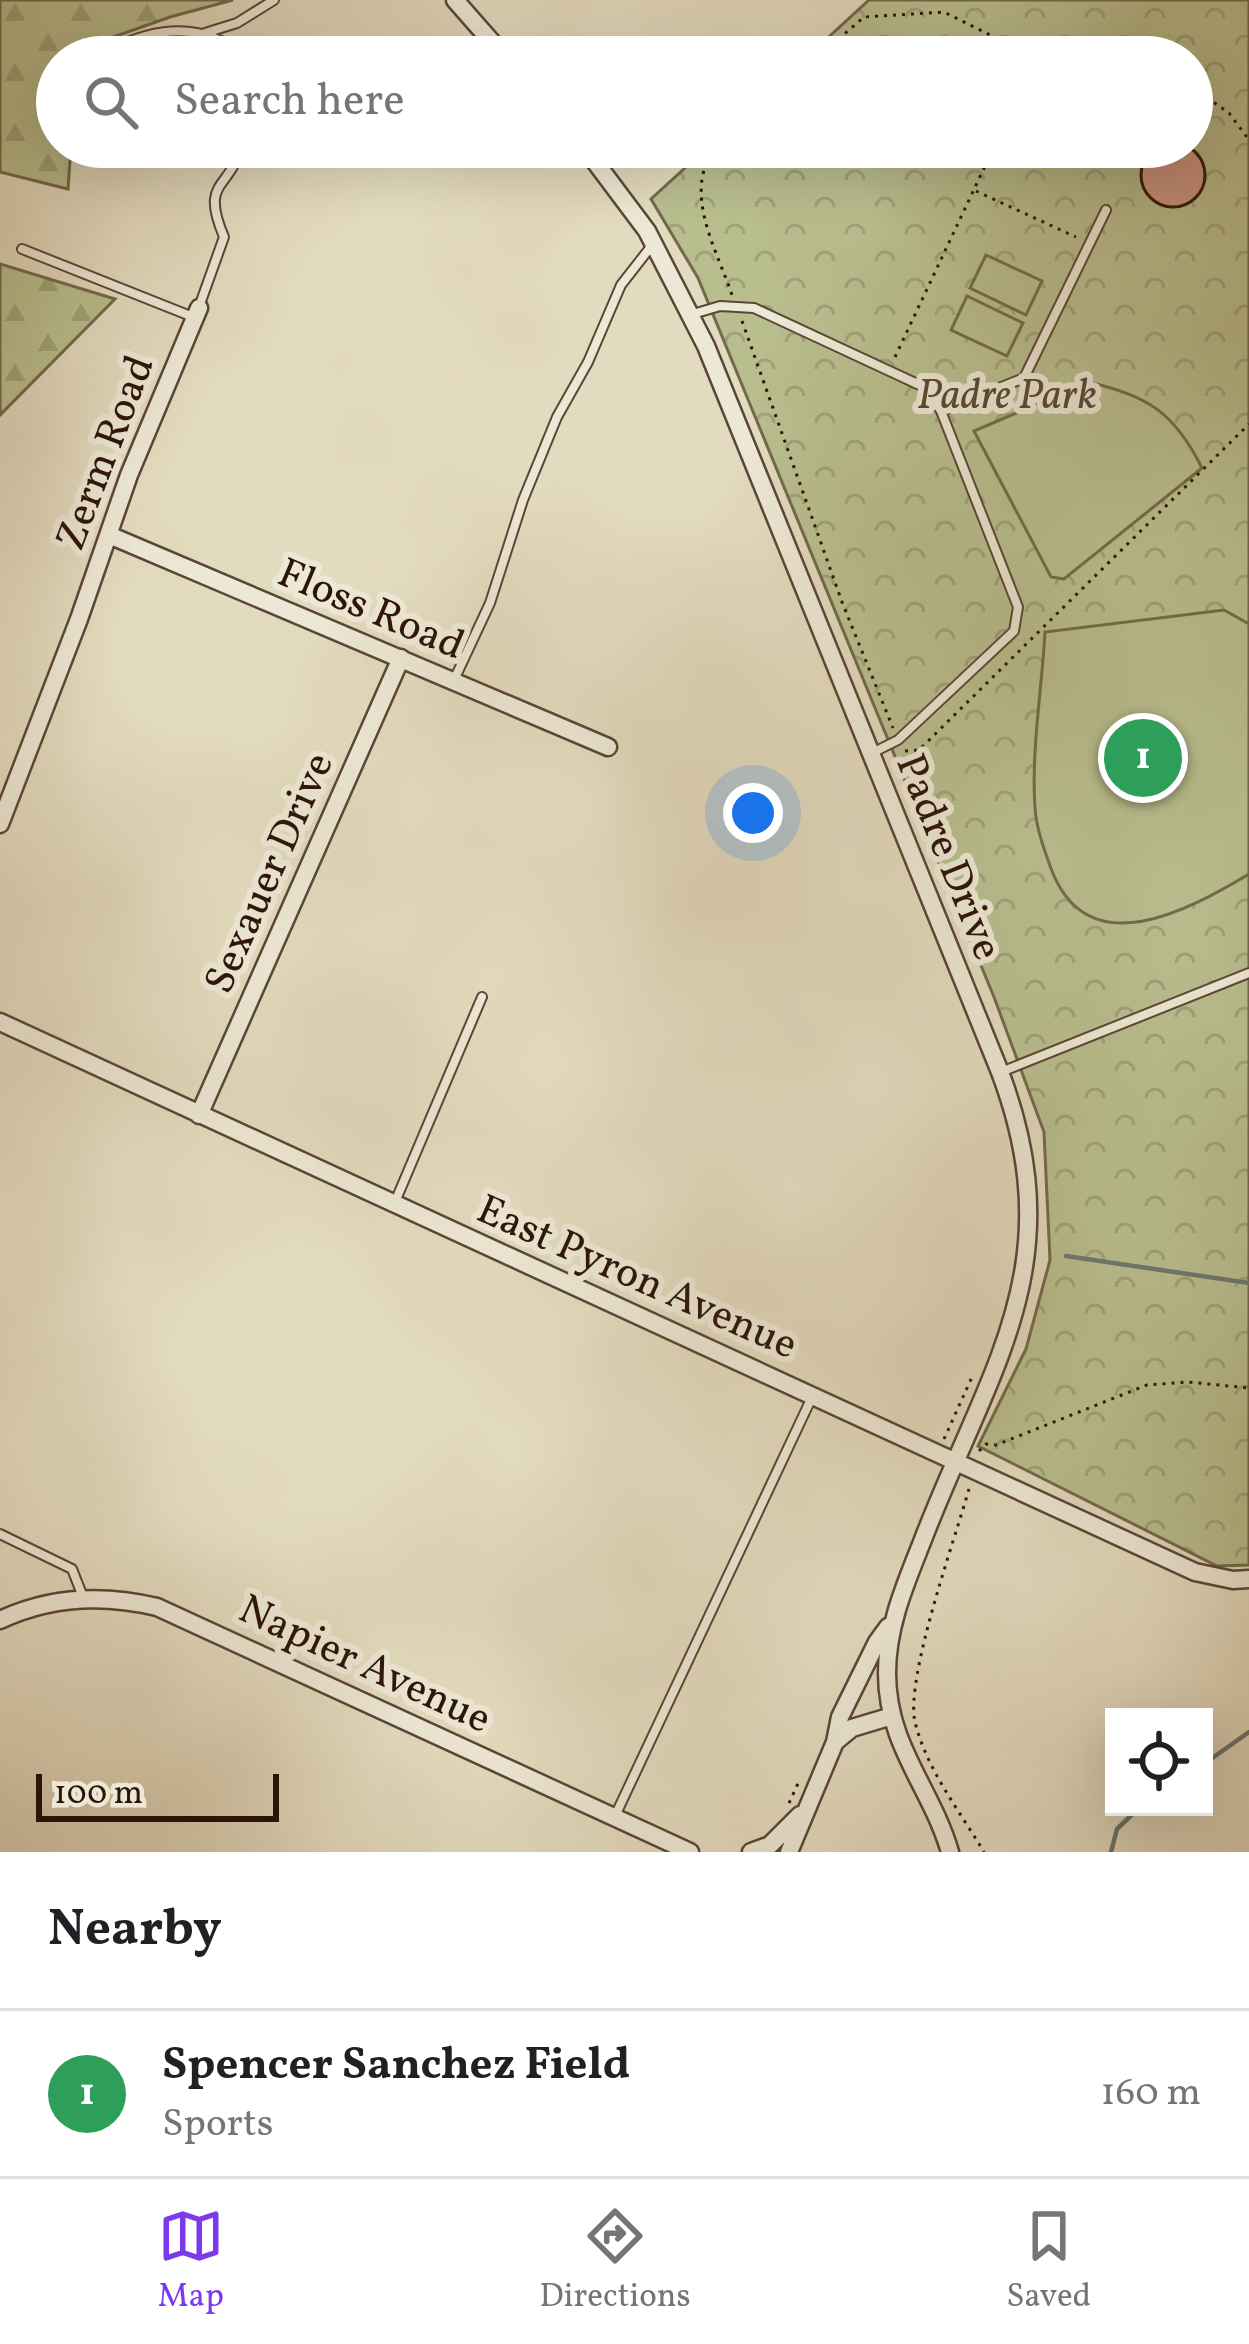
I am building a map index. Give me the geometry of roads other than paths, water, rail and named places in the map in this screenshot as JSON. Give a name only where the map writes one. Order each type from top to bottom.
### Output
[{"type":"street","points":[[455,0],[487,36]]},
{"type":"street","name":"Padre Drive","points":[[599,168],[654,243],[691,315],[1000,1072],[1016,1115],[1029,1177],[1026,1264],[1012,1330],[954,1458],[892,1622],[887,1678],[897,1741],[944,1829],[950,1852]]},
{"type":"street","name":"Zerm Road","points":[[0,824],[129,475],[197,313]]},
{"type":"street","name":"Floss Road","points":[[109,535],[608,747]]},
{"type":"street","name":"Sexauer Drive","points":[[199,1114],[401,658]]},
{"type":"street","name":"East Pyron Avenue","points":[[0,1022],[1195,1572],[1249,1579]]},
{"type":"street","name":"Napier Avenue","points":[[0,1620],[46,1603],[83,1598],[137,1603],[182,1617],[690,1852]]},
{"type":"street","name":"Padre Drive","points":[[789,1852],[836,1742],[840,1717],[892,1622]]},
{"type":"street","points":[[836,1742],[852,1729],[892,1716]]},
{"type":"street","name":"Padre Drive","points":[[751,1852],[784,1833],[804,1810]]},
{"type":"lane","points":[[204,34],[237,22],[274,0]]},
{"type":"lane","points":[[138,36],[164,29],[209,36]]},
{"type":"lane","points":[[22,249],[120,291],[197,313],[224,237],[213,199],[221,179],[232,168]]},
{"type":"lane","points":[[941,411],[1024,378],[1106,210]]},
{"type":"lane","points":[[454,680],[490,603],[523,500],[557,416],[588,362],[621,285],[654,243]]},
{"type":"lane","points":[[691,315],[720,306],[754,308],[926,388],[941,411],[1018,607],[1019,620],[1014,631],[898,740],[871,753]]},
{"type":"lane","points":[[1000,1072],[1249,973]]},
{"type":"lane","points":[[394,1204],[482,997]]},
{"type":"lane","points":[[615,1817],[813,1394]]},
{"type":"lane","points":[[0,1534],[72,1569],[83,1598]]},
{"type":"waterway","points":[[1066,1256],[1249,1283]]},
{"type":"waterway","points":[[1213,1758],[1249,1732]]},
{"type":"waterway","points":[[1111,1852],[1117,1829],[1131,1816]]},
{"type":"place","name":"Spencer Sanchez Field","points":[[1143,758]]},
{"type":"park label","name":"Padre Park","points":[[1007,393]]}]
